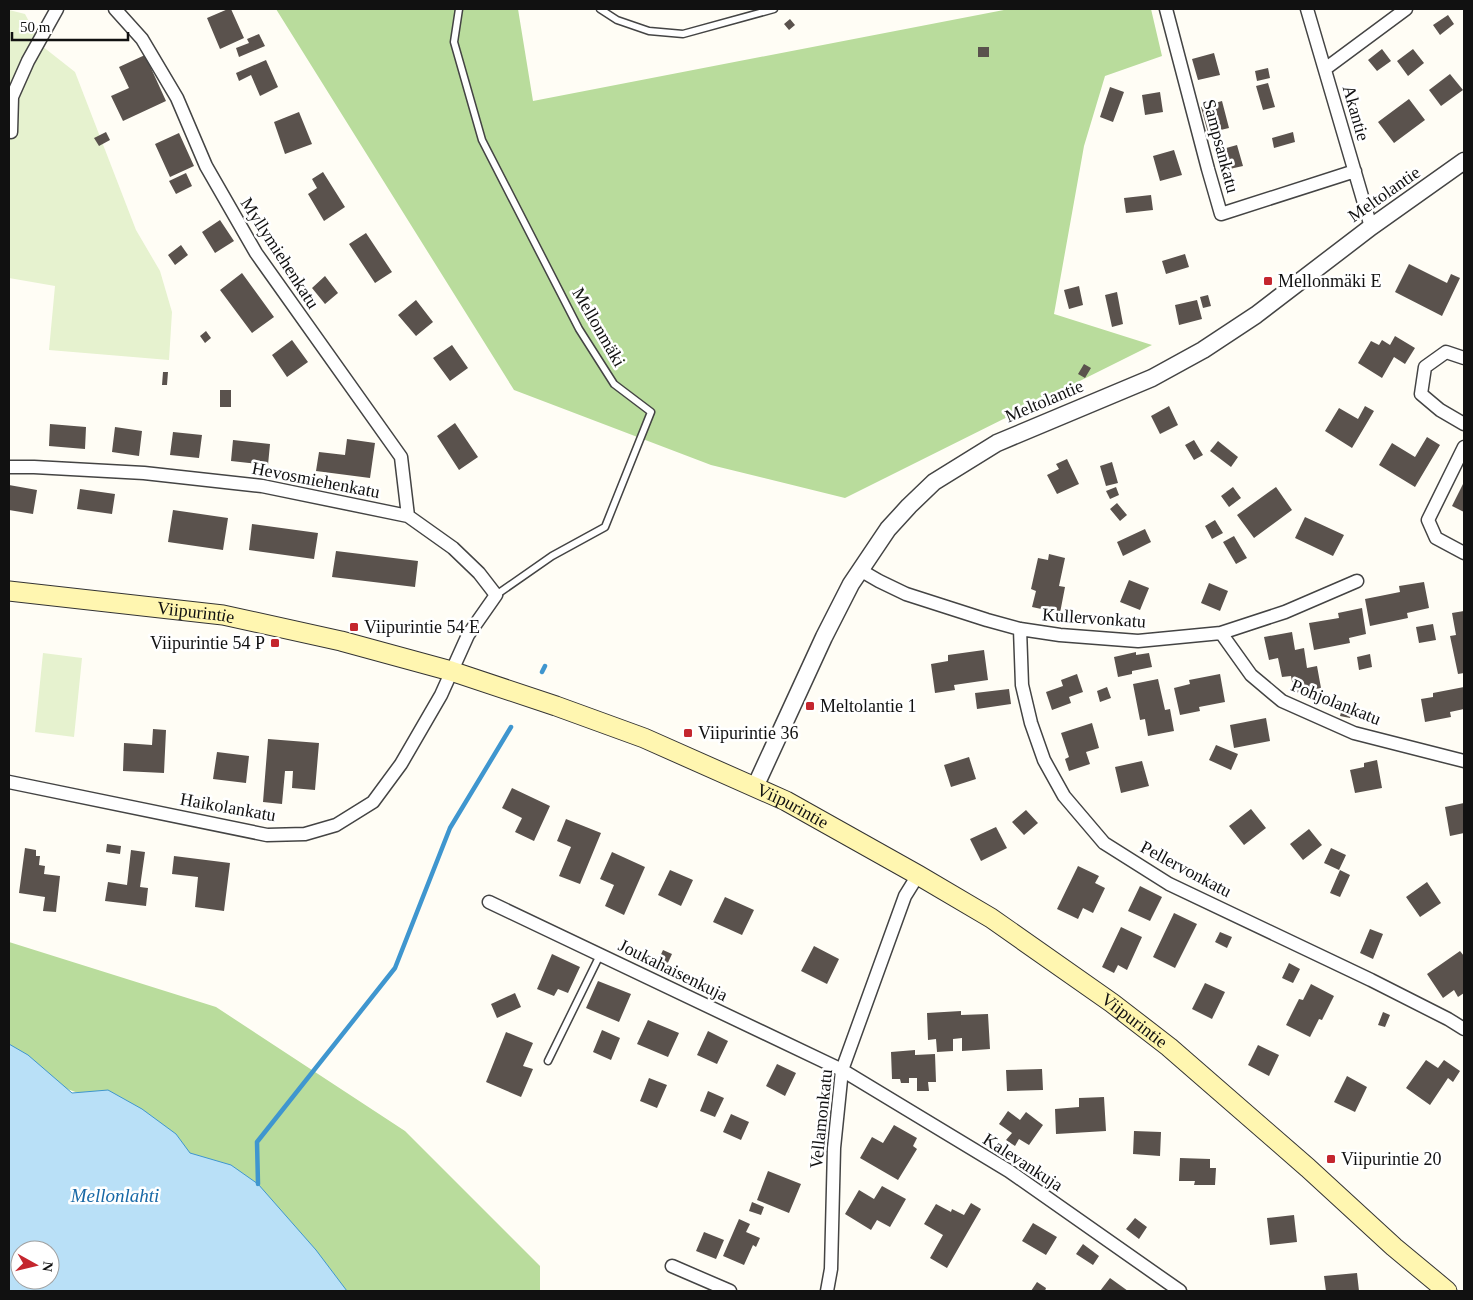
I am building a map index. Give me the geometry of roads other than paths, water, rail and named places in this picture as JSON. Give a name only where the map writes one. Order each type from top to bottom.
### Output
[{"type":"main road","name":"Viipurintie","points":[[9,591],[223,615],[340,641],[451,671],[556,706],[644,738],[756,787],[845,834],[992,918],[1050,958],[1170,1047],[1308,1168],[1394,1247],[1447,1291]]},
{"type":"street","points":[[11,132],[12,97],[28,61],[57,9]]},
{"type":"street","name":"Myllymiehenkatu","points":[[115,9],[142,39],[177,98],[206,166],[256,253],[401,457],[408,516]]},
{"type":"street","name":"Sampsankatu","points":[[1166,9],[1221,214],[1355,172]]},
{"type":"street","name":"Akantie","points":[[1307,9],[1371,227]]},
{"type":"street","points":[[1325,69],[1406,9]]},
{"type":"street","name":"Meltolantie","points":[[756,787],[824,637],[860,570],[888,529],[934,482],[997,443],[1152,378],[1203,350],[1256,315],[1371,227],[1464,161]]},
{"type":"street","points":[[1464,358],[1446,352],[1425,367],[1421,394],[1440,410],[1464,424]]},
{"type":"street","points":[[1464,447],[1428,520],[1436,538],[1464,553]]},
{"type":"street","name":"Hevosmiehenkatu","points":[[9,468],[34,467],[144,473],[262,486],[408,516],[453,548],[480,573],[496,596]]},
{"type":"street","name":"Kullervonkatu","points":[[860,570],[906,594],[1020,629],[1060,635],[1138,641],[1221,633],[1285,612],[1357,581]]},
{"type":"street","points":[[451,671],[468,635],[496,596]]},
{"type":"street","name":"Pellervonkatu","points":[[1020,629],[1022,684],[1031,723],[1044,760],[1064,796],[1104,843],[1169,884],[1371,980],[1464,1029]]},
{"type":"street","name":"Pohjolankatu","points":[[1221,633],[1251,675],[1282,701],[1354,733],[1464,761]]},
{"type":"street","name":"Haikolankatu","points":[[9,782],[267,835],[305,834],[336,825],[373,802],[401,764],[441,695],[451,671]]},
{"type":"street","name":"Vellamonkatu","points":[[827,1291],[831,1269],[834,1148],[842,1070],[905,896],[918,875]]},
{"type":"street","name":"Joukahaisenkuja","points":[[489,902],[842,1070]]},
{"type":"street","name":"Kalevankuja","points":[[842,1070],[1009,1171],[1180,1291]]},
{"type":"street","points":[[672,1266],[730,1291]]},
{"type":"lane","name":"Mellonmäki","points":[[459,9],[454,42],[482,140],[580,328],[614,384],[651,412],[605,527],[552,556],[496,596]]},
{"type":"lane","points":[[600,9],[616,20],[649,32],[683,34],[774,9]]},
{"type":"lane","points":[[548,1061],[600,955]]},
{"type":"water","name":"Mellonlahti","points":[[9,1044],[28,1055],[72,1093],[108,1090],[142,1109],[176,1134],[190,1153],[231,1165],[258,1184],[316,1250],[347,1291],[9,1291]]},
{"type":"waterway","points":[[542,672],[545,666]]},
{"type":"waterway","points":[[258,1184],[257,1142],[395,968],[450,828],[511,727]]},
{"type":"place","name":"Mellonmäki E","points":[[1268,281]]},
{"type":"place","name":"Viipurintie 54 E","points":[[354,627]]},
{"type":"place","name":"Viipurintie 54 P","points":[[275,643]]},
{"type":"place","name":"Meltolantie 1","points":[[810,706]]},
{"type":"place","name":"Viipurintie 36","points":[[688,733]]},
{"type":"place","name":"Viipurintie 20","points":[[1331,1159]]}]
